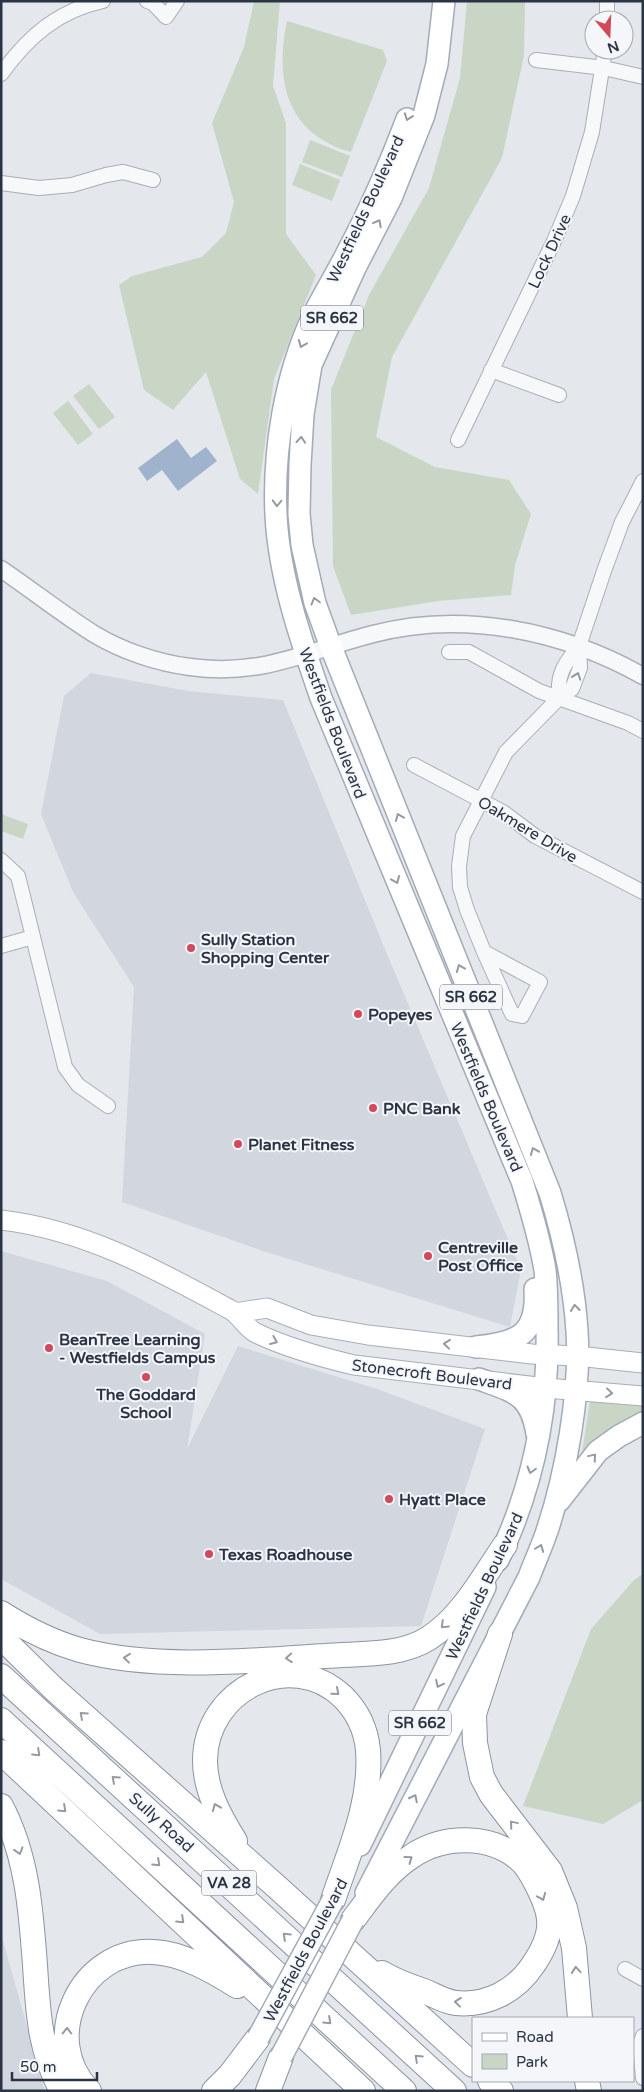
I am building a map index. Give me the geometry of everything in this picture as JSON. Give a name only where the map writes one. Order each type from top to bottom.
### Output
[{"type":"highway","points":[[1,1614],[46,1639],[81,1650],[117,1657],[160,1661],[248,1661],[400,1649],[428,1639],[441,1629],[461,1609],[505,1545]]},
{"type":"highway","points":[[500,1634],[474,1714],[475,1743],[482,1777],[491,1794],[550,1871],[565,1908],[574,1948],[580,2017]]},
{"type":"highway","points":[[1,1637],[54,1689],[277,1887],[472,2064]]},
{"type":"highway","points":[[277,1887],[235,1840],[218,1812],[209,1789],[205,1761],[208,1739],[216,1717],[229,1701],[251,1684],[280,1675],[308,1677],[332,1687],[352,1706],[364,1726],[368,1750],[365,1802],[333,1900]]},
{"type":"highway","name":"Sully Road","points":[[1,1676],[454,2091]]},
{"type":"highway","name":"Sully Road","points":[[1,1720],[404,2091]]},
{"type":"highway","points":[[1,1752],[360,2088]]},
{"type":"highway","points":[[1,1806],[20,1851],[27,1883],[41,2036],[49,2064],[62,2091]]},
{"type":"highway","points":[[353,1920],[382,1881],[412,1856],[438,1844],[460,1840],[482,1842],[508,1852],[519,1859],[530,1873],[544,1898],[549,1919],[548,1935],[538,1958],[526,1976],[505,1994],[476,2003],[454,2003],[392,1980],[354,1957]]},
{"type":"highway","points":[[90,2091],[82,2084],[71,2062],[67,2040],[68,2016],[83,1984],[91,1975],[112,1960],[139,1952],[153,1952],[187,1960],[231,1982],[279,2012]]},
{"type":"highway","points":[[214,2091],[230,2075],[258,2038]]},
{"type":"highway","points":[[268,2091],[281,2057]]},
{"type":"highway","points":[[491,2082],[501,2091]]},
{"type":"main road","name":"Westfields Boulevard","points":[[230,2091],[333,1900],[505,1545],[516,1520],[538,1442],[546,1388],[548,1355],[545,1271],[531,1210],[522,1182],[321,698],[306,656],[286,581],[276,515],[282,413],[295,361],[313,316],[348,252],[410,113],[428,36],[430,1]]},
{"type":"main road","name":"Westfields Boulevard","points":[[262,2091],[353,1920],[529,1577],[553,1510],[570,1435],[575,1390],[577,1333],[570,1269],[563,1234],[550,1194],[331,647],[315,603],[302,545],[299,514],[303,422],[311,365],[354,268],[391,198],[424,115],[437,64],[444,1]]},
{"type":"main road","points":[[476,1347],[513,1341],[526,1330],[532,1321],[536,1298],[534,1265],[527,1226],[531,1210]]},
{"type":"main road","name":"Stonecroft Boulevard","points":[[1,1220],[56,1229],[108,1248],[157,1270],[235,1313],[253,1332],[288,1346],[333,1360],[354,1365],[546,1388],[643,1396]]},
{"type":"main road","name":"Stonecroft Boulevard","points":[[235,1313],[267,1308],[311,1325],[341,1331],[548,1355],[643,1363]]},
{"type":"main road","points":[[479,1379],[510,1390],[524,1402],[531,1410],[538,1442]]},
{"type":"main road","points":[[553,1510],[598,1451],[619,1436],[643,1423]]},
{"type":"street","points":[[1,74],[29,40],[51,22],[89,4],[103,1]]},
{"type":"street","points":[[147,1],[153,3],[166,17],[177,1]]},
{"type":"street","points":[[536,60],[604,68],[643,77]]},
{"type":"street","name":"Lock Drive","points":[[458,440],[554,241],[573,196],[592,132],[604,60]]},
{"type":"street","points":[[1,183],[39,188],[72,185],[124,172],[153,180]]},
{"type":"street","points":[[491,370],[559,395]]},
{"type":"street","points":[[484,952],[540,982],[522,1016],[512,1014],[484,952],[460,887],[459,866],[463,836],[506,752],[558,698],[572,689],[580,668],[579,646],[622,522],[641,488]]},
{"type":"street","points":[[3,573],[95,635],[135,653],[169,663],[228,670],[262,666],[306,656],[376,633],[419,626],[488,626],[522,630],[579,646],[610,658],[643,676]]},
{"type":"street","points":[[449,652],[469,652],[540,691],[628,723],[643,731]]},
{"type":"street","name":"Oakmere Drive","points":[[414,765],[503,812],[535,836],[643,892]]},
{"type":"street","points":[[1,860],[18,876],[65,1067],[78,1085],[108,1106]]},
{"type":"street","points":[[1,946],[33,937]]},
{"type":"street","points":[[626,1969],[643,1979]]},
{"type":"street","points":[[643,2036],[640,2044],[643,2078]]},
{"type":"shaded area","points":[[91,673],[188,691],[283,700],[389,959],[521,1270],[510,1327],[263,1251],[122,1202],[134,987],[73,892],[41,814],[64,696]]},
{"type":"shaded area","points":[[1,1251],[107,1281],[205,1334],[187,1449],[238,1346],[377,1389],[485,1429],[421,1626],[100,1634],[1,1579]]},
{"type":"shaded area","points":[[2,1937],[45,2091],[1,2091]]},
{"type":"green space","points":[[254,1],[280,1],[273,86],[286,123],[286,234],[316,275],[274,379],[258,494],[240,479],[206,372],[173,410],[144,390],[119,285],[132,276],[202,257],[226,233],[234,202],[212,123],[244,47]]},
{"type":"green space","points":[[467,1],[525,1],[524,55],[502,158],[392,357],[376,437],[435,467],[509,480],[531,514],[515,565],[511,595],[438,601],[351,615],[333,566],[331,390],[369,295],[429,188],[460,78]]},
{"type":"green space","points":[[287,21],[383,50],[387,61],[351,152],[335,147],[314,134],[301,121],[292,107],[286,91],[283,74],[284,39]]},
{"type":"green space","points":[[310,140],[350,156],[342,177],[302,162]]},
{"type":"green space","points":[[300,164],[340,180],[332,201],[292,185]]},
{"type":"green space","points":[[89,384],[115,417],[99,429],[73,396]]},
{"type":"green space","points":[[68,401],[93,434],[78,445],[53,413]]},
{"type":"green space","points":[[1,814],[28,824],[23,839],[1,831]]},
{"type":"green space","points":[[590,1400],[643,1405],[643,1415],[581,1459]]},
{"type":"green space","points":[[643,1574],[643,1800],[603,1824],[523,1806],[591,1629],[634,1580]]},
{"type":"water","points":[[177,439],[191,458],[206,447],[217,461],[178,491],[162,470],[147,481],[138,468]]},
{"type":"place","name":"Sully Station Shopping Center","points":[[191,948]]},
{"type":"place","name":"Popeyes","points":[[358,1014]]},
{"type":"place","name":"PNC Bank","points":[[373,1108]]},
{"type":"place","name":"Planet Fitness","points":[[238,1144]]},
{"type":"place","name":"Centreville Post Office","points":[[428,1256]]},
{"type":"place","name":"BeanTree Learning - Westfields Campus","points":[[49,1348]]},
{"type":"place","name":"The Goddard School","points":[[146,1377]]},
{"type":"place","name":"Hyatt Place","points":[[389,1499]]},
{"type":"place","name":"Texas Roadhouse","points":[[209,1554]]}]
